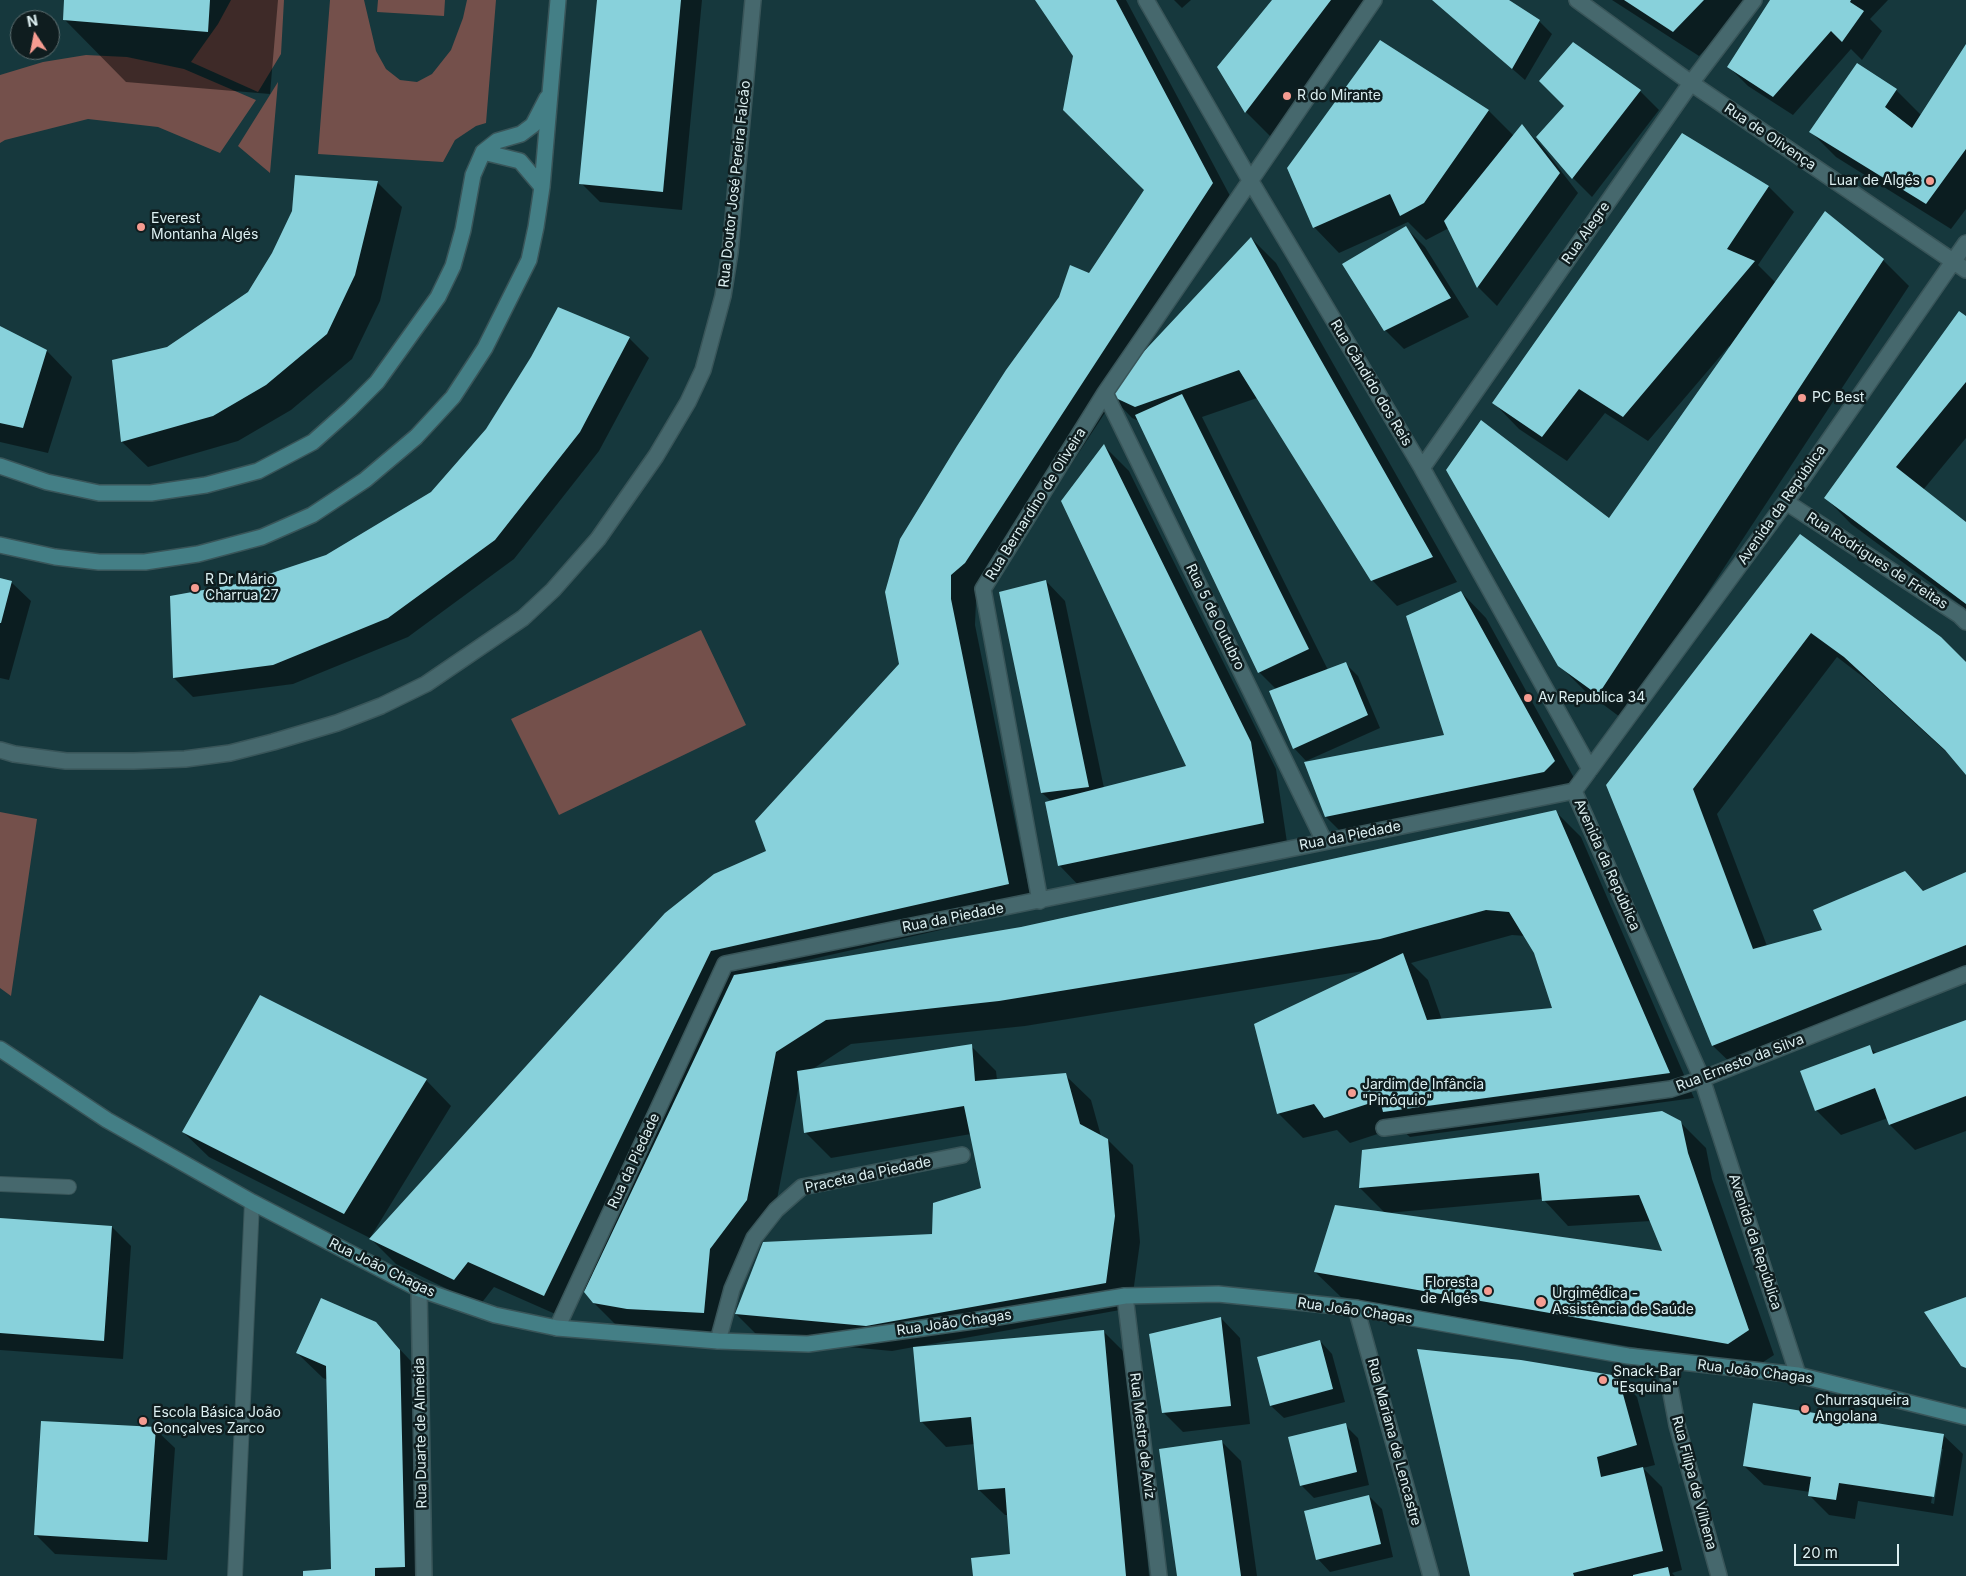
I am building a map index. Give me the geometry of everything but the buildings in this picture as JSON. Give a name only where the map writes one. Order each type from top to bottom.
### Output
[{"type":"street","points":[[0,546],[54,557],[99,562],[145,562],[198,554],[270,533],[312,515],[365,480],[416,437],[447,403],[485,348],[528,260],[536,227],[542,187],[558,0]]},
{"type":"street","name":"Rua Doutor José Pereira Falcão","points":[[0,750],[14,754],[66,761],[134,761],[185,759],[230,753],[273,742],[381,706],[426,684],[523,618],[553,590],[598,539],[656,456],[688,402],[703,370],[723,296],[730,252],[753,0]]},
{"type":"street","name":"Rua Cândido dos Reis","points":[[1146,0],[1250,180],[1422,468],[1590,769]]},
{"type":"street","name":"Rua Bernardino de Oliveira","points":[[1040,901],[984,589],[1105,392],[1374,0]]},
{"type":"street","name":"Rua de Olivença","points":[[1577,0],[1691,83],[1966,270]]},
{"type":"street","name":"Rua Alegre","points":[[1422,468],[1691,83],[1754,0]]},
{"type":"street","points":[[0,466],[47,482],[99,493],[151,493],[206,485],[258,470],[313,442],[350,410],[377,382],[438,297],[453,266],[463,230],[473,175],[483,152],[497,140],[521,134],[533,125],[551,90]]},
{"type":"street","points":[[483,152],[520,161],[542,187]]},
{"type":"street","name":"Avenida da República","points":[[1798,1375],[1702,1079],[1574,791],[1786,502],[1966,243]]},
{"type":"street","name":"Rua 5 de Outubro","points":[[1105,392],[1324,841]]},
{"type":"street","name":"Rua Rodrigues de Freitas","points":[[1786,502],[1959,615],[1966,622]]},
{"type":"street","name":"Rua da Piedade","points":[[556,1328],[725,964],[1574,791]]},
{"type":"street","name":"Rua Ernesto da Silva","points":[[1384,1128],[1672,1089],[1702,1079],[1966,974]]},
{"type":"street","name":"Rua João Chagas","points":[[0,1049],[107,1120],[252,1202],[419,1289],[495,1315],[556,1328],[718,1341],[808,1344],[973,1321],[1125,1296],[1218,1294],[1356,1308],[1665,1361],[1798,1375],[1966,1417]]},
{"type":"street","name":"Praceta da Piedade","points":[[718,1341],[732,1289],[754,1238],[776,1210],[802,1187],[962,1156]]},
{"type":"street","name":"Rua Duarte de Almeida","points":[[419,1289],[424,1576]]},
{"type":"street","name":"Rua Mestre de Aviz","points":[[1125,1296],[1159,1576]]},
{"type":"street","name":"Rua Mariana de Lencastre","points":[[1356,1308],[1430,1576]]},
{"type":"street","name":"Rua Filipa de Vilhena","points":[[1665,1361],[1677,1424],[1719,1576]]},
{"type":"lane","points":[[0,1184],[69,1187]]},
{"type":"lane","points":[[235,1576],[252,1202]]},
{"type":"shaded area","points":[[231,0],[284,0],[281,54],[258,92],[191,62],[218,24]]},
{"type":"shaded area","points":[[330,0],[364,0],[376,51],[386,69],[400,80],[417,82],[432,74],[451,50],[463,18],[467,0],[496,0],[486,123],[476,126],[455,140],[443,162],[318,154]]},
{"type":"shaded area","points":[[378,0],[445,0],[444,16],[377,12]]},
{"type":"shaded area","points":[[86,55],[127,57],[184,69],[256,100],[220,153],[158,127],[88,119],[5,140],[0,143],[0,75],[43,62]]},
{"type":"shaded area","points":[[278,82],[270,173],[238,146]]},
{"type":"shaded area","points":[[701,630],[746,725],[559,815],[511,719]]},
{"type":"shaded area","points":[[0,812],[37,819],[11,996],[0,988]]},
{"type":"place","name":"R do Mirante","points":[[1287,96]]},
{"type":"place","name":"Luar de Algés","points":[[1930,181]]},
{"type":"place","name":"Everest Montanha Algés","points":[[141,227]]},
{"type":"place","name":"PC Best","points":[[1802,398]]},
{"type":"place","name":"R Dr Mário Charrua 27","points":[[195,588]]},
{"type":"place","name":"Av Republica 34","points":[[1528,698]]},
{"type":"place","name":"Jardim de Infância \"Pinóquio\"","points":[[1352,1093]]},
{"type":"place","name":"Floresta de Algés","points":[[1488,1291]]},
{"type":"place","name":"Urgimédica - Assistência de Saúde","points":[[1541,1302]]},
{"type":"place","name":"Snack-Bar \"Esquina\"","points":[[1603,1380]]},
{"type":"place","name":"Churrasqueira Angolana","points":[[1805,1409]]},
{"type":"place","name":"Escola Básica João Gonçalves Zarco","points":[[143,1421]]}]
